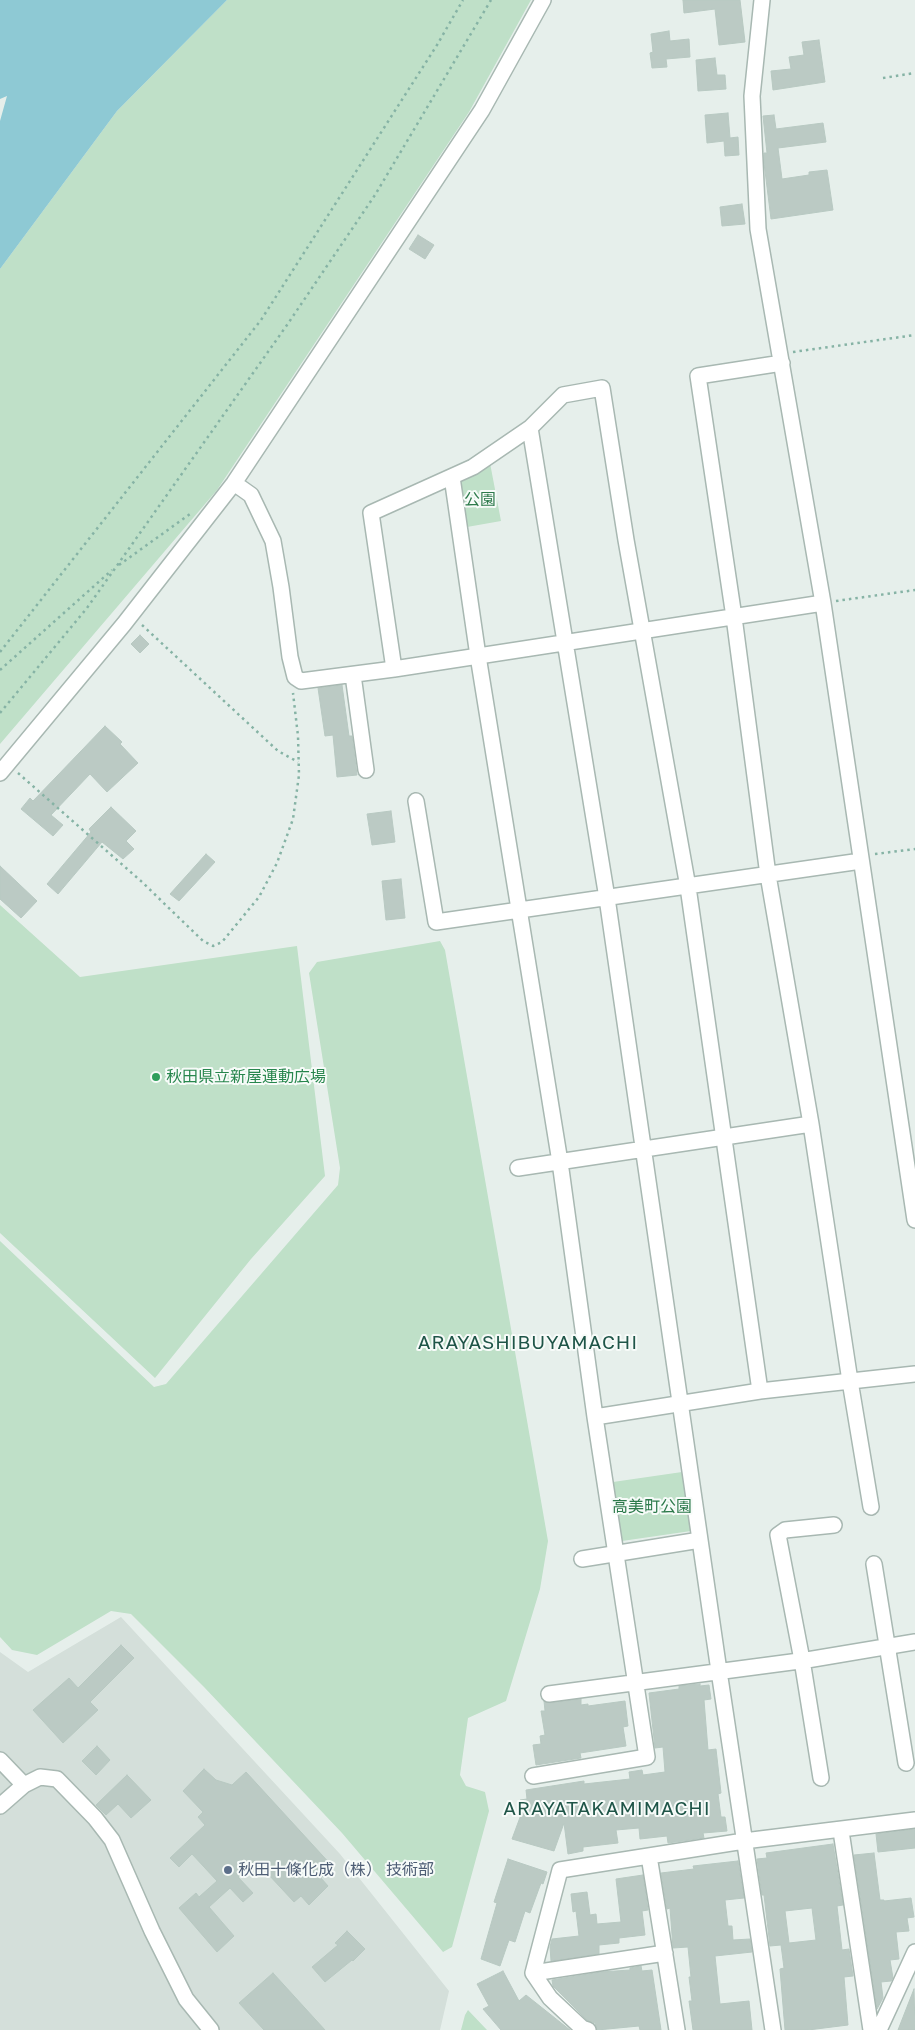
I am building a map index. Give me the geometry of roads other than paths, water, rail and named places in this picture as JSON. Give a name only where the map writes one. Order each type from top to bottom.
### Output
[{"type":"street","points":[[4,768],[131,615],[234,483],[482,110],[543,0]]},
{"type":"street","points":[[762,0],[752,96],[758,229],[823,603],[915,1220]]},
{"type":"street","points":[[781,358],[698,376],[734,617],[768,875],[811,1124],[871,1507]]},
{"type":"street","points":[[394,669],[371,512],[473,467],[530,428],[563,395],[602,388],[642,631],[688,887],[760,1391]]},
{"type":"street","points":[[530,428],[607,898],[718,1671],[773,2030]]},
{"type":"street","points":[[452,477],[518,910],[560,1162],[595,1417],[648,1757],[533,1776]]},
{"type":"street","points":[[234,483],[251,495],[273,541],[282,587],[294,677],[307,682],[823,603]]},
{"type":"street","points":[[353,675],[366,770]]},
{"type":"street","points":[[416,801],[436,922],[688,887],[861,859]]},
{"type":"street","points":[[518,1168],[811,1124]]},
{"type":"street","points":[[595,1417],[760,1391],[915,1374]]},
{"type":"street","points":[[821,1778],[802,1660],[778,1535],[785,1530],[834,1525]]},
{"type":"street","points":[[582,1559],[700,1540]]},
{"type":"street","points":[[874,1564],[906,1763]]},
{"type":"street","points":[[549,1694],[802,1660],[915,1642]]},
{"type":"street","points":[[0,1760],[24,1785]]},
{"type":"street","points":[[0,1806],[24,1785],[40,1777],[57,1779],[95,1818],[112,1840],[152,1930],[186,1999],[212,2030]]},
{"type":"street","points":[[588,2030],[582,2028],[550,1998],[533,1973],[560,1870],[744,1841],[915,1820]]},
{"type":"street","points":[[841,1830],[871,2030]]},
{"type":"street","points":[[649,1856],[677,2030]]},
{"type":"street","points":[[879,2030],[915,1952]]},
{"type":"street","points":[[533,1973],[665,1953]]},
{"type":"water","points":[[0,0],[227,0],[117,111],[0,269],[0,121],[7,96],[0,99]]},
{"type":"place","name":"秋田県立新屋運動広場","points":[[156,1077]]},
{"type":"place","name":"秋田十條化成（株） 技術部","points":[[228,1870]]},
{"type":"district","name":"ARAYASHIBUYAMACHI","points":[[528,1343]]},
{"type":"district","name":"ARAYATAKAMIMACHI","points":[[607,1809]]},
{"type":"park label","name":"公園","points":[[480,500]]},
{"type":"park label","name":"高美町公園","points":[[652,1507]]}]
